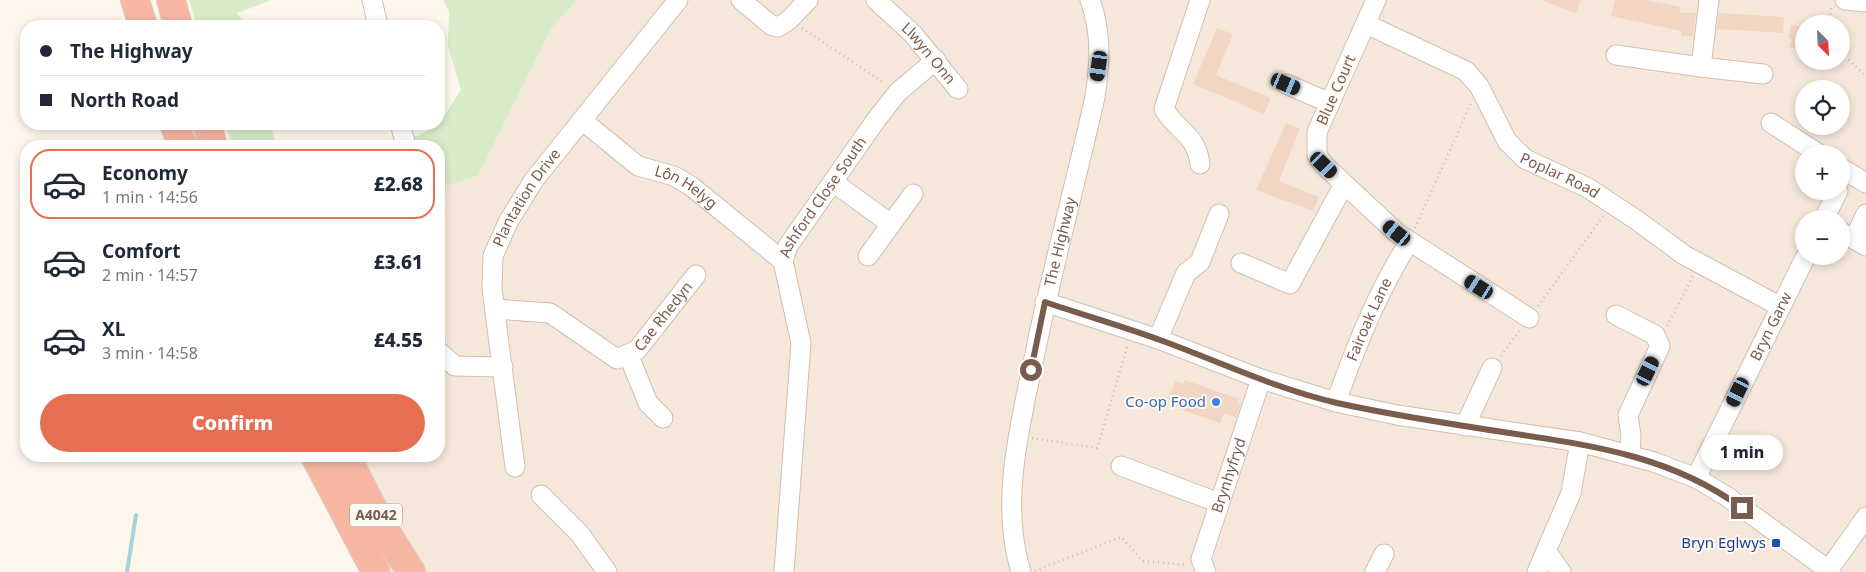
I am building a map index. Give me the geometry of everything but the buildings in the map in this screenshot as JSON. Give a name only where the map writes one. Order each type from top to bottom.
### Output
[{"type":"highway","points":[[135,0],[141,20]]},
{"type":"highway","points":[[171,0],[176,20]]},
{"type":"highway","name":"A4042","points":[[318,462],[376,572]]},
{"type":"highway","name":"A4042","points":[[349,462],[380,521],[411,572]]},
{"type":"street","points":[[372,0],[377,20]]},
{"type":"street","name":"Plantation Drive","points":[[515,467],[492,289],[494,256],[508,222],[534,180],[678,0]]},
{"type":"street","points":[[741,0],[778,28],[789,20],[808,0]]},
{"type":"street","name":"Llwyn Onn","points":[[876,0],[912,33],[958,89]]},
{"type":"street","name":"The Highway","points":[[1021,572],[1012,527],[1012,489],[1019,436],[1045,302],[1095,97],[1100,35],[1090,0]]},
{"type":"street","points":[[1200,0],[1164,109],[1168,117],[1184,129],[1192,141],[1198,152],[1200,164]]},
{"type":"street","name":"Blue Court","points":[[1376,0],[1317,132],[1317,155],[1324,165],[1383,222],[1409,242],[1529,318]]},
{"type":"street","points":[[1701,67],[1709,0]]},
{"type":"street","points":[[1845,0],[1866,2]]},
{"type":"street","name":"Poplar Road","points":[[1366,24],[1466,71],[1479,86],[1507,141],[1525,159],[1588,188],[1684,255],[1781,307]]},
{"type":"street","points":[[1616,55],[1763,74]]},
{"type":"street","name":"Ashford Close South","points":[[784,572],[801,343],[783,261],[788,246],[876,120],[898,92],[936,60]]},
{"type":"street","points":[[1286,84],[1330,103]]},
{"type":"street","name":"Lôn Helyg","points":[[583,121],[638,166],[674,176],[691,186],[783,261]]},
{"type":"street","points":[[1771,123],[1805,145]]},
{"type":"street","points":[[1850,177],[1866,183]]},
{"type":"street","points":[[833,182],[891,224]]},
{"type":"street","points":[[1241,264],[1290,284],[1344,184]]},
{"type":"street","points":[[868,256],[913,194]]},
{"type":"street","points":[[1158,339],[1186,273],[1200,262],[1219,214]]},
{"type":"street","points":[[1854,239],[1866,214]]},
{"type":"street","name":"Fairoak Lane","points":[[1336,402],[1371,310],[1390,272],[1409,242]]},
{"type":"street","name":"Bryn Garw","points":[[1696,478],[1802,265]]},
{"type":"street","name":"Cae Rhedyn","points":[[495,309],[550,313],[617,359],[637,350],[696,275]]},
{"type":"street","points":[[1045,302],[1158,339],[1261,379],[1336,402],[1465,426],[1580,442],[1630,455],[1696,478],[1726,496],[1829,571],[1866,517]]},
{"type":"street","points":[[1616,315],[1640,326],[1659,340],[1660,346],[1628,415],[1631,436],[1630,455]]},
{"type":"street","points":[[628,354],[648,403],[663,418]]},
{"type":"street","points":[[445,357],[455,366],[503,367]]},
{"type":"street","points":[[1465,426],[1492,368]]},
{"type":"street","name":"Brynhyfryd","points":[[1205,569],[1201,559],[1261,379]]},
{"type":"street","points":[[1538,572],[1571,493],[1580,442]]},
{"type":"street","points":[[1121,466],[1219,503]]},
{"type":"street","points":[[541,495],[580,534],[607,572]]},
{"type":"street","points":[[1547,552],[1561,572]]},
{"type":"street","points":[[1376,572],[1384,554]]},
{"type":"path","points":[[1830,15],[1832,0]]},
{"type":"path","points":[[789,20],[898,92]]},
{"type":"path","points":[[1850,61],[1866,76]]},
{"type":"path","points":[[1409,242],[1479,86]]},
{"type":"path","points":[[1492,368],[1612,204]]},
{"type":"path","points":[[1659,340],[1700,264]]},
{"type":"path","points":[[1019,436],[1097,448],[1131,330]]},
{"type":"path","points":[[1031,572],[1121,537],[1143,561],[1205,569]]},
{"type":"shaded area","points":[[577,0],[1866,0],[1866,572],[411,572],[349,462],[445,462],[445,186],[478,176],[551,29]]},
{"type":"green space","points":[[189,0],[272,0],[237,13],[242,20],[195,20]]},
{"type":"green space","points":[[443,0],[577,0],[551,29],[478,176],[445,186],[445,140],[407,140],[430,130],[445,130],[445,115],[461,90],[448,46],[449,12]]},
{"type":"green space","points":[[227,130],[272,130],[275,140],[230,140]]},
{"type":"waterway","points":[[127,572],[136,515]]},
{"type":"place","name":"Co-op Food","points":[[1216,402]]},
{"type":"place","name":"Bryn Eglwys","points":[[1776,543]]},
{"type":"route","points":[[1031,370],[1045,302],[1158,339],[1261,379],[1336,402],[1397,415],[1580,442],[1654,462],[1696,478],[1742,508]]}]
